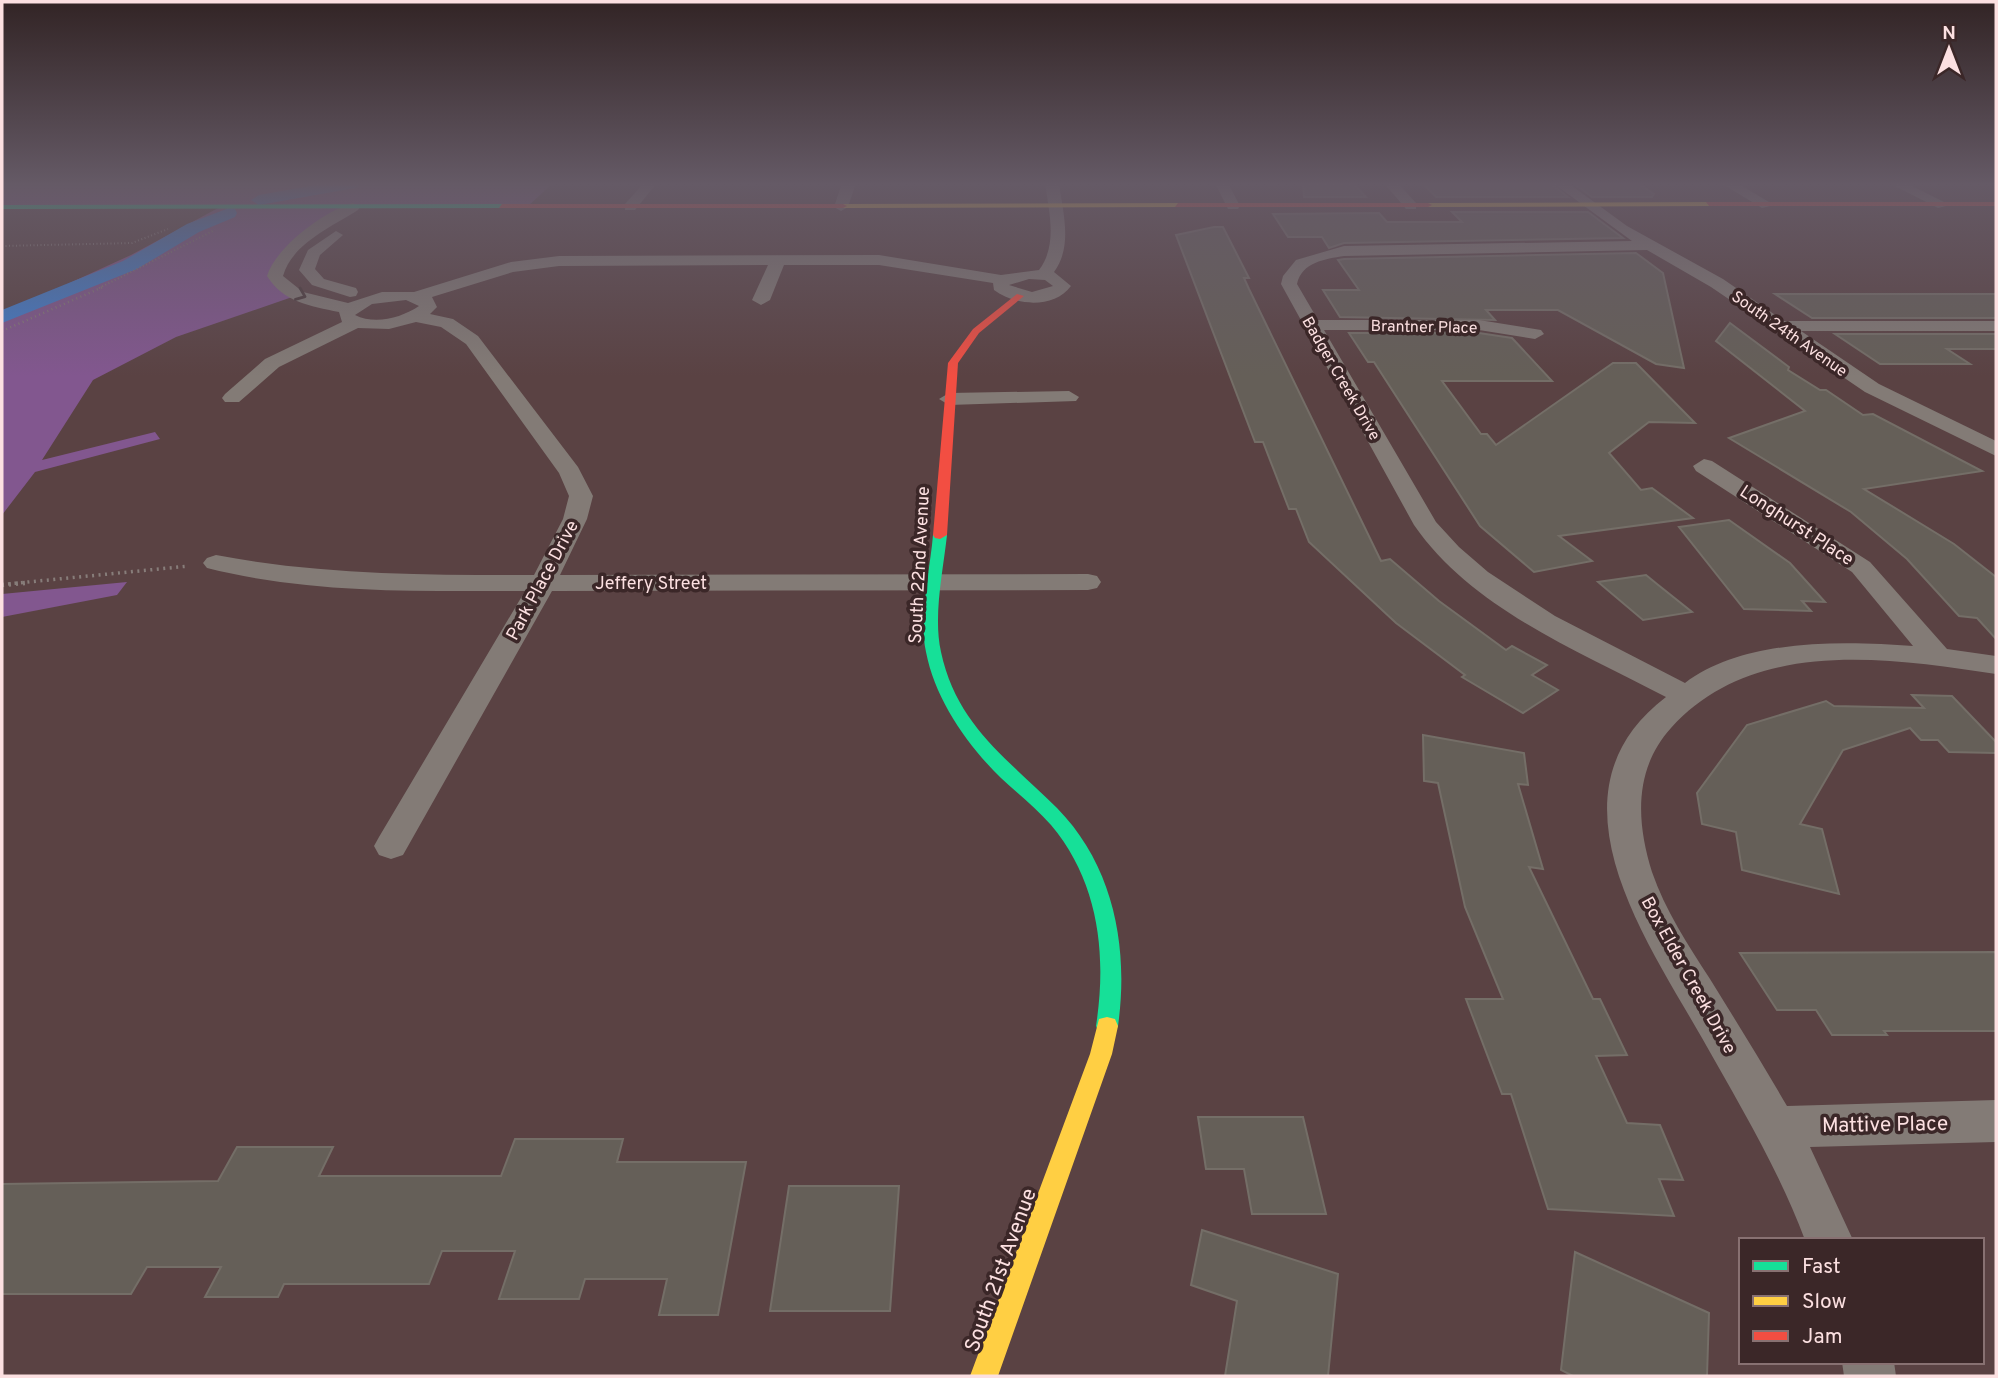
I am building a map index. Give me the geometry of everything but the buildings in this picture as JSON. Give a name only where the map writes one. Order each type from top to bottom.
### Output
[{"type":"street","points":[[294,247],[279,261],[275,276],[284,288],[303,298],[353,316],[387,323],[415,306],[511,267],[559,261],[879,260],[1003,280],[1019,275],[1044,275],[1062,282],[1061,290],[1046,295],[1020,296],[1003,290],[1000,286],[1003,280]]},
{"type":"street","points":[[319,247],[308,262],[307,270],[318,282],[329,288],[415,306]]},
{"type":"street","points":[[1044,275],[1055,263],[1059,247]]},
{"type":"street","name":"Badger Creek Drive","points":[[1488,247],[1371,249],[1298,258],[1289,284],[1426,526],[1455,560],[1507,599],[1685,695]]},
{"type":"street","name":"South 24th Avenue","points":[[1652,247],[1717,283],[1872,388],[1996,449]]},
{"type":"street","points":[[761,300],[779,259]]},
{"type":"street","name":"South 22nd Avenue","points":[[1020,296],[964,345],[953,363],[932,649],[945,687],[992,758],[1059,822],[1092,875],[1112,937],[1113,996],[1101,1054],[1056,1178]]},
{"type":"street","points":[[232,398],[272,363],[381,298]]},
{"type":"street","name":"Park Place Drive","points":[[391,846],[543,583],[575,519],[581,496],[570,472],[472,340],[415,306]]},
{"type":"street","name":"Brantner Place","points":[[1313,325],[1479,325],[1535,334]]},
{"type":"street","points":[[1779,326],[1996,326]]},
{"type":"street","points":[[949,399],[1069,397]]},
{"type":"street","name":"Longhurst Place","points":[[1704,466],[1861,568],[1938,657]]},
{"type":"street","name":"Jeffery Street","points":[[216,563],[280,575],[339,580],[543,583],[1088,582]]},
{"type":"street","name":"Box Elder Creek Drive","points":[[1828,1238],[1774,1127],[1656,920],[1628,850],[1623,817],[1631,761],[1646,734],[1685,695],[1733,671],[1779,659],[1857,651],[1938,657],[1996,665]]},
{"type":"street","name":"Mattive Place","points":[[1774,1127],[1996,1121]]},
{"type":"street","name":"South 21st Avenue","points":[[984,1376],[1056,1178]]},
{"type":"path","points":[[2,331],[138,272],[184,247]]},
{"type":"path","points":[[2,585],[216,563]]},
{"type":"shaded area","points":[[145,247],[294,247],[275,270],[298,295],[176,337],[93,380],[42,460],[155,432],[160,439],[35,472],[2,515],[2,314]]},
{"type":"shaded area","points":[[127,582],[117,595],[2,617],[2,594]]},
{"type":"waterway","points":[[2,317],[130,265],[160,247]]},
{"type":"traffic: fast","points":[[940,535],[932,628],[937,666],[956,708],[982,747],[1058,821],[1088,866],[1099,892],[1111,945],[1111,999],[1107,1026]]},
{"type":"traffic: slow","points":[[984,1376],[1101,1054],[1107,1026]]},
{"type":"traffic: jam","points":[[940,535],[953,363],[976,331],[1020,296]]}]
